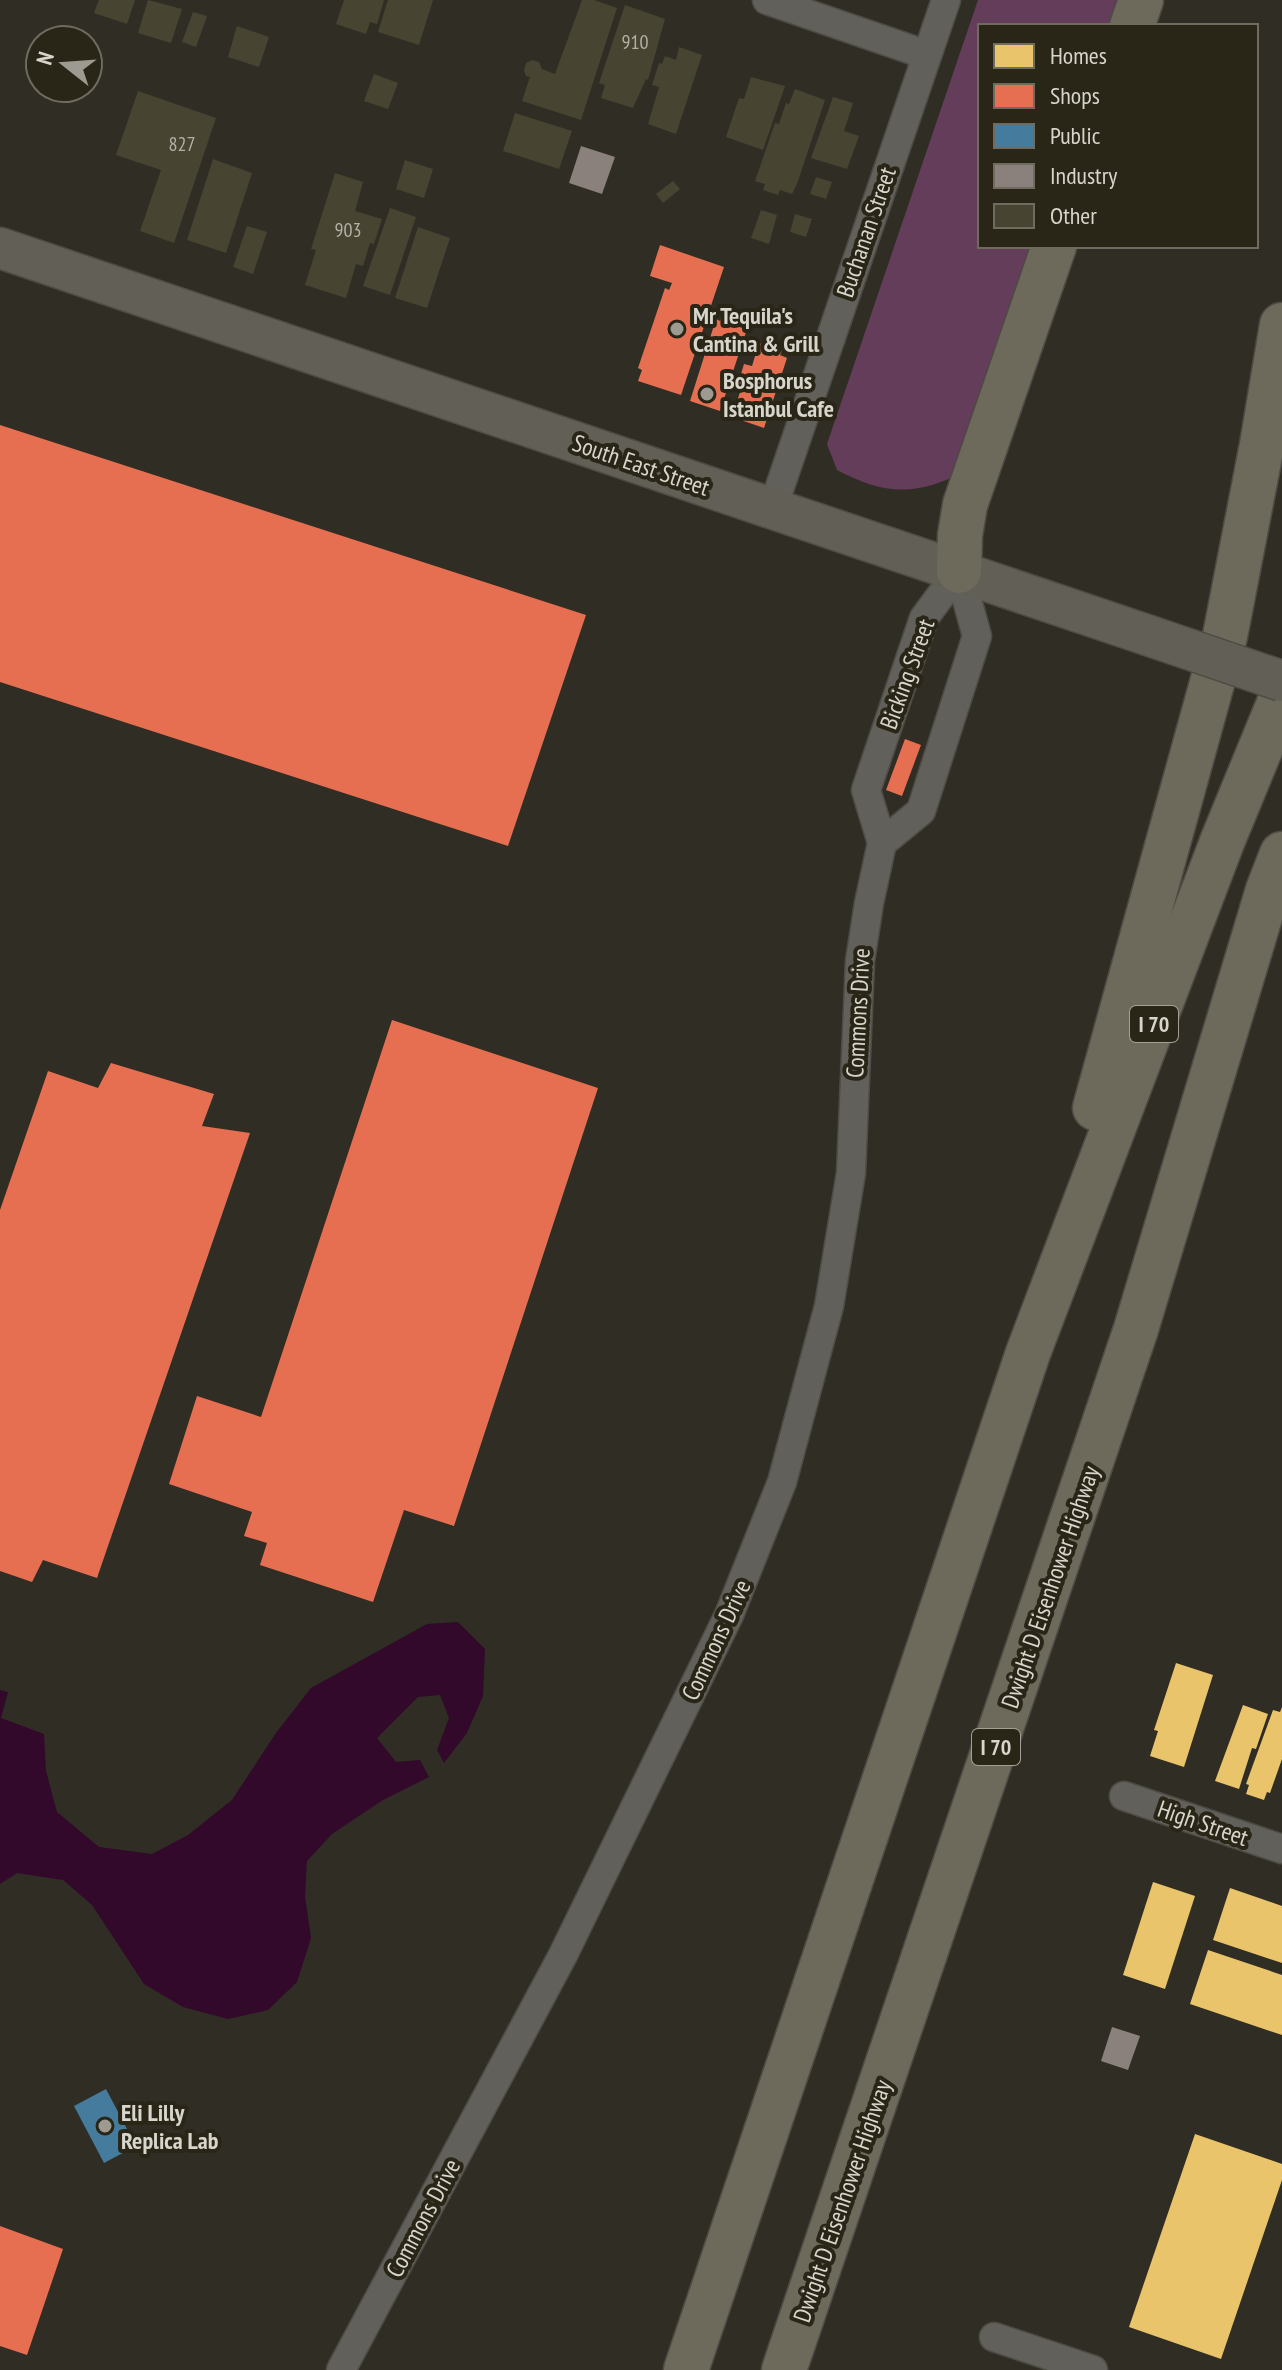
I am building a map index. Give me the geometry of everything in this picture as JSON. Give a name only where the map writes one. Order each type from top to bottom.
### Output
[{"type":"highway","points":[[1133,24],[1141,0]]},
{"type":"highway","points":[[959,571],[965,505],[1053,248]]},
{"type":"highway","points":[[1028,1353],[1225,636],[1282,325]]},
{"type":"highway","name":"I 70","points":[[687,2364],[1028,1353],[1222,842],[1282,696]]},
{"type":"highway","name":"I 70","points":[[1200,1121],[1268,890],[1282,854]]},
{"type":"highway","points":[[1200,1121],[1282,935]]},
{"type":"highway","name":"Dwight D Eisenhower Highway","points":[[784,2370],[1088,1474],[1200,1121]]},
{"type":"main road","name":"South East Street","points":[[0,248],[1282,681]]},
{"type":"street","points":[[767,0],[927,55]]},
{"type":"street","name":"Buchanan Street","points":[[772,510],[946,0]]},
{"type":"street","name":"Bicking Street","points":[[959,571],[977,636],[921,811],[882,843],[866,790],[924,618],[959,571]]},
{"type":"street","name":"Commons Drive","points":[[341,2370],[563,1955],[729,1615],[776,1497],[818,1352],[840,1247],[852,1158],[860,961],[882,843]]},
{"type":"street","name":"High Street","points":[[1124,1796],[1282,1849]]},
{"type":"street","points":[[994,2337],[1093,2370]]},
{"type":"shaded area","points":[[978,0],[1126,0],[1118,24],[978,24],[978,248],[1033,248],[953,477],[908,489],[881,487],[837,470],[827,444]]},
{"type":"shaded area","points":[[458,1622],[485,1649],[483,1696],[467,1733],[444,1763],[437,1750],[449,1718],[440,1695],[418,1697],[377,1738],[396,1762],[420,1760],[429,1777],[383,1800],[332,1834],[307,1861],[305,1896],[311,1938],[297,1982],[268,2010],[228,2019],[183,2007],[144,1984],[92,1905],[63,1880],[17,1873],[0,1884],[0,1690],[8,1692],[1,1718],[44,1734],[46,1771],[57,1812],[99,1847],[152,1854],[188,1835],[232,1800],[276,1733],[311,1688],[427,1624]]},
{"type":"building: Homes","points":[[1176,1663],[1213,1675],[1184,1767],[1150,1756],[1158,1731],[1154,1730]]},
{"type":"building: Homes","points":[[1243,1705],[1268,1714],[1256,1749],[1252,1748],[1239,1789],[1215,1781]]},
{"type":"building: Homes","points":[[1282,1707],[1282,1759],[1270,1793],[1267,1792],[1264,1800],[1246,1794],[1249,1785],[1246,1784],[1273,1710],[1280,1712]]},
{"type":"building: Homes","points":[[1153,1882],[1195,1896],[1165,1989],[1123,1975]]},
{"type":"building: Homes","points":[[1230,1888],[1282,1906],[1282,1963],[1213,1940]]},
{"type":"building: Homes","points":[[1208,1950],[1282,1975],[1282,2035],[1190,2004]]},
{"type":"building: Homes","points":[[1195,2134],[1282,2164],[1282,2180],[1221,2359],[1129,2327]]},
{"type":"building: Shops","name":"Mr Tequila's Cantina & Grill","points":[[660,245],[724,267],[681,395],[638,381],[642,370],[638,368],[665,288],[669,290],[672,283],[650,276]]},
{"type":"building: Shops","points":[[725,308],[746,315],[742,328],[747,329],[720,411],[690,401],[716,319],[720,321]]},
{"type":"building: Shops","points":[[759,343],[782,350],[780,355],[787,358],[764,428],[732,417],[744,364],[752,366]]},
{"type":"building: Shops","points":[[0,425],[586,615],[508,846],[0,682]]},
{"type":"building: Shops","points":[[905,739],[921,745],[902,796],[886,790]]},
{"type":"building: Shops","points":[[392,1020],[598,1088],[454,1526],[404,1510],[373,1602],[260,1565],[267,1543],[244,1536],[252,1512],[169,1484],[197,1396],[261,1417]]},
{"type":"building: Shops","points":[[111,1063],[214,1094],[202,1126],[250,1133],[97,1578],[43,1560],[32,1582],[0,1571],[0,1210],[48,1071],[98,1088]]},
{"type":"building: Shops","points":[[0,2226],[63,2249],[27,2355],[0,2346]]},
{"type":"building: Public","name":"Eli Lilly Replica Lab","points":[[106,2089],[136,2146],[104,2163],[74,2106]]},
{"type":"building: Industry","points":[[581,146],[615,157],[602,194],[569,183]]},
{"type":"building: Industry","points":[[1112,2027],[1140,2036],[1128,2070],[1101,2061]]},
{"type":"building: Other","points":[[99,0],[135,0],[127,24],[94,13]]},
{"type":"building: Other","points":[[148,0],[182,9],[171,43],[138,33]]},
{"type":"building: Other","points":[[344,0],[384,0],[377,24],[370,22],[366,34],[336,24]]},
{"type":"building: Other","points":[[388,0],[433,0],[419,45],[378,32]]},
{"type":"building: Other","points":[[582,0],[594,0],[617,8],[581,120],[522,101],[530,77],[524,70],[526,63],[532,60],[539,62],[542,69],[555,74]]},
{"type":"building: Other","points":[[625,5],[665,19],[648,80],[633,108],[601,98],[605,85],[599,83]]},
{"type":"building: Other","points":[[193,12],[207,16],[196,47],[182,42]]},
{"type":"building: Other","points":[[237,26],[269,37],[259,67],[228,57]]},
{"type":"building: Other","points":[[679,47],[702,55],[676,134],[648,124],[659,87],[652,85],[659,63],[662,64],[665,56],[676,60]]},
{"type":"building: Other","points":[[374,74],[398,83],[388,109],[364,101]]},
{"type":"building: Other","points":[[751,77],[785,86],[763,150],[726,137],[739,98],[744,99]]},
{"type":"building: Other","points":[[795,89],[825,100],[797,184],[792,194],[780,190],[778,195],[763,190],[765,184],[755,181],[775,123],[779,124]]},
{"type":"building: Other","points":[[138,91],[216,118],[174,243],[140,231],[161,170],[116,155]]},
{"type":"building: Other","points":[[833,97],[853,103],[844,131],[859,136],[847,169],[811,158]]},
{"type":"building: Other","points":[[515,113],[572,131],[559,169],[503,151]]},
{"type":"building: Other","points":[[213,159],[252,173],[226,253],[187,240]]},
{"type":"building: Other","points":[[405,160],[433,169],[424,198],[396,189]]},
{"type":"building: Other","points":[[335,173],[363,182],[355,211],[382,219],[363,266],[356,264],[346,298],[305,285],[316,250],[311,249]]},
{"type":"building: Other","points":[[816,177],[832,182],[826,199],[810,194]]},
{"type":"building: Other","points":[[673,181],[680,189],[663,203],[656,194]]},
{"type":"building: Other","points":[[390,208],[416,217],[390,295],[363,286]]},
{"type":"building: Other","points":[[761,210],[777,215],[769,244],[751,238]]},
{"type":"building: Other","points":[[795,214],[812,219],[806,237],[790,232]]},
{"type":"building: Other","points":[[247,226],[267,232],[253,274],[233,267]]},
{"type":"building: Other","points":[[418,227],[450,238],[427,308],[395,298]]},
{"type":"place","name":"Mr Tequila's Cantina & Grill","points":[[677,329]]},
{"type":"place","name":"Bosphorus Istanbul Cafe","points":[[707,394]]},
{"type":"place","name":"Eli Lilly Replica Lab","points":[[105,2126]]}]
